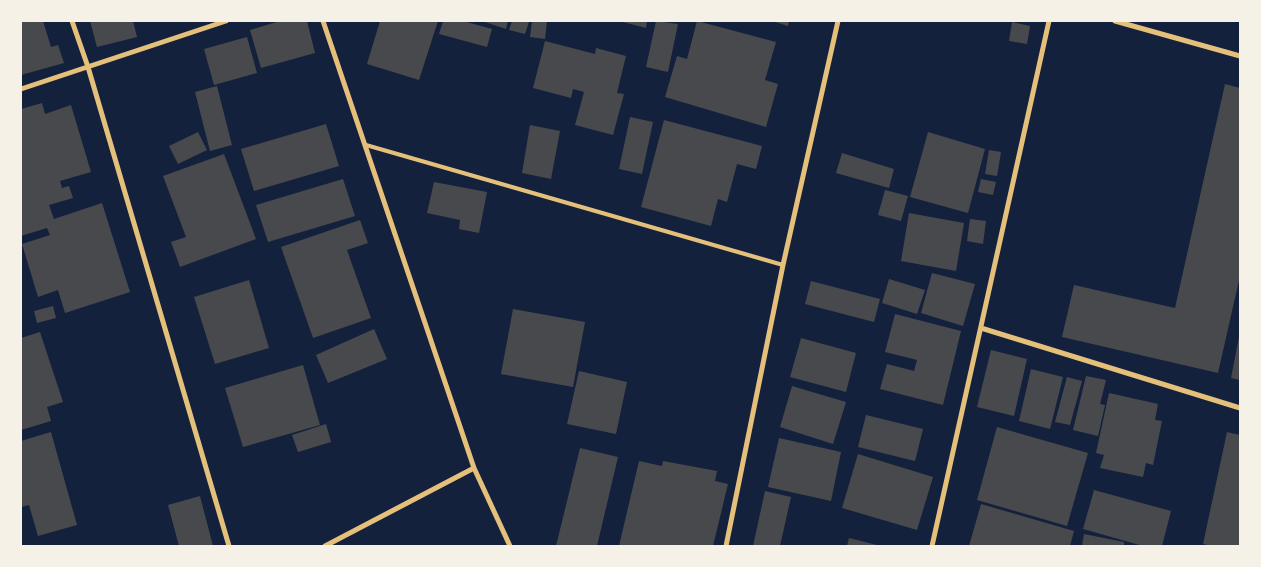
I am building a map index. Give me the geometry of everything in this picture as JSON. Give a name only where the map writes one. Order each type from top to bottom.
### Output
[{"type":"street","points":[[72,21],[88,66],[229,546]]},
{"type":"street","points":[[21,89],[226,21]]},
{"type":"street","points":[[323,21],[474,468],[510,546]]},
{"type":"street","points":[[726,546],[783,265],[838,21]]},
{"type":"street","points":[[932,546],[1049,21]]},
{"type":"street","points":[[1115,21],[1240,56]]},
{"type":"street","points":[[981,328],[1240,408]]},
{"type":"street","points":[[325,546],[474,468]]},
{"type":"lane","points":[[366,145],[783,265]]},
{"type":"building","points":[[21,21],[43,21],[51,47],[58,45],[64,63],[21,75]]},
{"type":"building","points":[[90,21],[133,21],[137,37],[97,47]]},
{"type":"building","points":[[280,21],[307,21],[315,53],[261,68],[250,30]]},
{"type":"building","points":[[380,21],[438,21],[419,80],[367,64]]},
{"type":"building","points":[[443,21],[463,21],[492,29],[487,47],[439,34]]},
{"type":"building","points":[[482,21],[508,21],[506,29]]},
{"type":"building","points":[[512,21],[529,22],[525,34],[509,30]]},
{"type":"building","points":[[532,21],[547,21],[545,39],[530,37]]},
{"type":"building","points":[[619,21],[647,21],[646,28]]},
{"type":"building","points":[[656,21],[678,24],[668,72],[646,67]]},
{"type":"building","points":[[697,21],[776,42],[765,80],[778,84],[766,127],[665,97],[677,56],[687,59]]},
{"type":"building","points":[[772,21],[789,21],[788,26]]},
{"type":"building","points":[[1012,22],[1030,26],[1027,44],[1009,41]]},
{"type":"building","points":[[247,37],[257,73],[214,85],[204,49]]},
{"type":"building","points":[[545,41],[595,54],[596,48],[626,56],[617,93],[624,94],[613,135],[575,125],[584,92],[573,89],[571,98],[533,88]]},
{"type":"building","points":[[1225,84],[1240,88],[1240,276],[1218,373],[1062,337],[1074,285],[1175,308]]},
{"type":"building","points":[[217,86],[232,145],[210,151],[195,92]]},
{"type":"building","points":[[42,103],[45,114],[71,105],[91,172],[60,181],[62,188],[69,186],[73,198],[49,205],[54,219],[102,203],[130,292],[65,313],[58,290],[38,297],[22,244],[50,235],[47,228],[21,236],[21,109]]},
{"type":"building","points":[[630,117],[653,122],[642,174],[619,169]]},
{"type":"building","points":[[664,120],[762,146],[756,169],[737,164],[727,202],[718,199],[711,226],[641,207]]},
{"type":"building","points":[[326,124],[339,166],[254,191],[241,149]]},
{"type":"building","points":[[530,125],[560,131],[551,179],[522,173]]},
{"type":"building","points":[[198,132],[207,150],[178,164],[169,146]]},
{"type":"building","points":[[928,132],[985,149],[968,213],[910,197]]},
{"type":"building","points":[[989,150],[1001,152],[997,176],[985,174]]},
{"type":"building","points":[[842,153],[894,169],[889,188],[836,173]]},
{"type":"building","points":[[224,154],[256,239],[180,267],[171,242],[186,237],[163,176]]},
{"type":"building","points":[[343,179],[355,216],[268,242],[256,205]]},
{"type":"building","points":[[981,179],[996,182],[993,195],[978,192]]},
{"type":"building","points":[[434,182],[487,192],[479,233],[459,229],[460,220],[427,213]]},
{"type":"building","points":[[885,190],[908,196],[901,221],[878,215]]},
{"type":"building","points":[[909,213],[964,223],[956,271],[901,261]]},
{"type":"building","points":[[970,219],[986,221],[983,244],[967,241]]},
{"type":"building","points":[[360,220],[368,243],[347,250],[371,318],[313,338],[281,247]]},
{"type":"building","points":[[932,273],[975,284],[963,326],[921,313]]},
{"type":"building","points":[[889,279],[925,290],[917,314],[882,303]]},
{"type":"building","points":[[249,280],[269,348],[215,364],[194,297]]},
{"type":"building","points":[[811,281],[880,299],[874,322],[805,304]]},
{"type":"building","points":[[53,306],[56,318],[37,323],[34,311]]},
{"type":"building","points":[[513,309],[585,322],[573,387],[501,374]]},
{"type":"building","points":[[895,314],[961,331],[943,405],[880,389],[887,364],[914,371],[917,360],[885,352]]},
{"type":"building","points":[[374,329],[387,359],[328,383],[316,355]]},
{"type":"building","points":[[40,332],[63,402],[47,407],[51,421],[21,430],[21,338]]},
{"type":"building","points":[[1240,337],[1240,380],[1231,378]]},
{"type":"building","points":[[801,338],[856,353],[846,392],[790,377]]},
{"type":"building","points":[[991,350],[1027,359],[1014,416],[977,407]]},
{"type":"building","points":[[303,365],[320,425],[243,447],[225,388]]},
{"type":"building","points":[[1031,369],[1063,377],[1050,429],[1019,421]]},
{"type":"building","points":[[579,371],[627,382],[616,434],[567,424]]},
{"type":"building","points":[[1086,376],[1106,380],[1100,404],[1105,405],[1098,436],[1073,430]]},
{"type":"building","points":[[1067,377],[1082,381],[1070,425],[1055,422]]},
{"type":"building","points":[[792,386],[846,402],[833,444],[780,427]]},
{"type":"building","points":[[1109,393],[1158,404],[1155,420],[1162,421],[1153,465],[1146,463],[1143,477],[1100,468],[1104,455],[1096,453]]},
{"type":"building","points":[[866,415],[923,429],[915,461],[858,447]]},
{"type":"building","points":[[326,424],[331,442],[298,452],[292,435]]},
{"type":"building","points":[[997,427],[1088,453],[1067,526],[977,500]]},
{"type":"building","points":[[51,432],[77,525],[38,536],[29,505],[21,507],[21,441]]},
{"type":"building","points":[[1227,432],[1240,435],[1240,546],[1212,546],[1203,544]]},
{"type":"building","points":[[779,438],[841,452],[831,501],[768,487]]},
{"type":"building","points":[[580,448],[618,457],[597,546],[556,546]]},
{"type":"building","points":[[858,454],[933,477],[917,530],[842,508]]},
{"type":"building","points":[[639,461],[662,466],[663,461],[717,471],[715,481],[728,484],[713,546],[619,546]]},
{"type":"building","points":[[1094,490],[1171,511],[1162,546],[1143,546],[1083,529]]},
{"type":"building","points":[[765,491],[791,497],[780,546],[753,546]]},
{"type":"building","points":[[200,496],[213,546],[179,546],[168,505]]},
{"type":"building","points":[[981,504],[1074,531],[1070,546],[969,546]]},
{"type":"building","points":[[1084,534],[1124,542],[1124,546],[1082,546]]},
{"type":"building","points":[[849,538],[877,545],[877,546],[847,546]]}]
